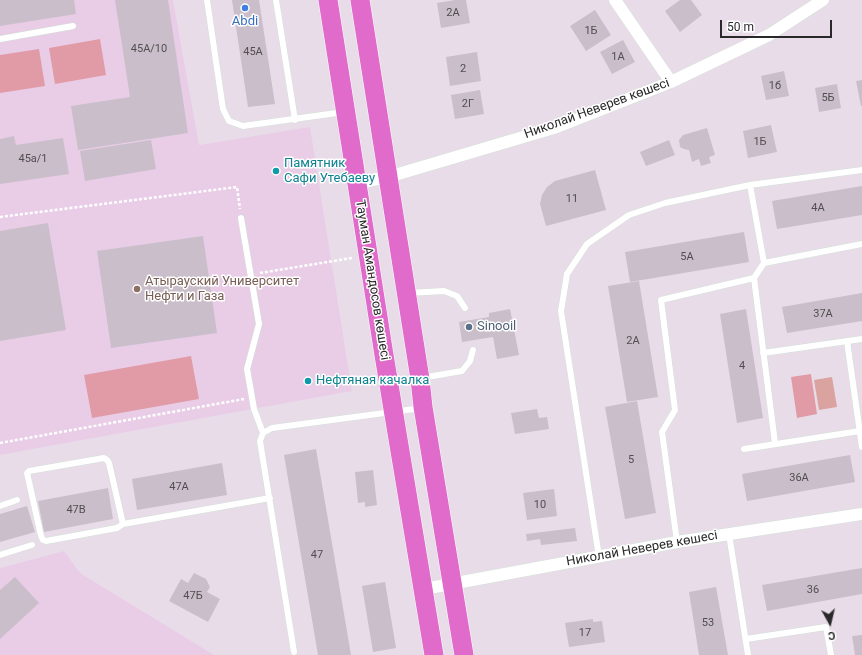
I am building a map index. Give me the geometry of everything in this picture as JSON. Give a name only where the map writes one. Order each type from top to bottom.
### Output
[{"type":"main road","name":"Тауман Амандосов көшесі","points":[[328,0],[434,655]]},
{"type":"main road","points":[[360,0],[420,378],[423,407],[464,655]]},
{"type":"street","points":[[615,0],[671,82]]},
{"type":"street","name":"Николай Неверев көшесі","points":[[357,183],[388,177],[556,127],[671,82],[769,35],[823,0]]},
{"type":"street","name":"Николай Неверев көшесі","points":[[424,589],[677,542],[862,514]]},
{"type":"lane","points":[[207,0],[223,108],[229,121],[243,126],[346,112]]},
{"type":"lane","points":[[276,0],[295,120]]},
{"type":"lane","points":[[0,39],[73,26]]},
{"type":"lane","points":[[599,557],[561,311],[567,274],[587,244],[628,215],[665,203],[750,185],[862,170]]},
{"type":"lane","points":[[750,185],[764,263],[754,278],[775,443]]},
{"type":"lane","points":[[241,218],[259,324],[247,370],[254,409],[263,433]]},
{"type":"lane","points":[[764,263],[862,244]]},
{"type":"lane","points":[[677,542],[662,432],[674,410],[661,300],[754,278]]},
{"type":"lane","points":[[406,294],[444,291],[458,296],[465,308]]},
{"type":"lane","points":[[763,353],[862,339]]},
{"type":"lane","points":[[847,341],[862,447]]},
{"type":"lane","points":[[420,378],[462,371],[470,361],[473,350]]},
{"type":"lane","points":[[294,652],[260,441],[263,433],[272,428],[423,407]]},
{"type":"lane","points":[[744,449],[860,431]]},
{"type":"lane","points":[[123,524],[109,463],[104,458],[29,471],[27,473],[43,540],[46,541],[117,528],[123,524],[270,498]]},
{"type":"lane","points":[[0,506],[18,500]]},
{"type":"lane","points":[[729,534],[748,655]]},
{"type":"lane","points":[[0,555],[32,545]]},
{"type":"lane","points":[[746,639],[826,627],[831,655]]},
{"type":"path","points":[[0,217],[237,187],[241,218]]},
{"type":"path","points":[[251,274],[369,256]]},
{"type":"path","points":[[0,443],[252,397]]},
{"type":"shaded area","points":[[0,0],[173,0],[199,145],[310,127],[352,391],[0,455]]},
{"type":"shaded area","points":[[100,39],[106,75],[55,84],[49,48]]},
{"type":"shaded area","points":[[39,49],[45,86],[0,93],[0,55]]},
{"type":"shaded area","points":[[191,356],[199,399],[92,418],[84,375]]},
{"type":"shaded area","points":[[811,374],[817,414],[797,418],[791,377]]},
{"type":"shaded area","points":[[832,377],[837,407],[819,410],[814,380]]},
{"type":"shaded area","points":[[64,551],[80,573],[214,655],[0,655],[0,568]]},
{"type":"building","points":[[0,0],[74,0],[76,14],[0,26]]},
{"type":"building","points":[[115,0],[168,0],[188,133],[78,150],[71,106],[130,97]]},
{"type":"building","points":[[232,0],[259,0],[275,104],[248,107]]},
{"type":"building","points":[[466,0],[470,23],[441,28],[437,3]]},
{"type":"building","points":[[680,0],[691,0],[702,15],[680,32],[665,11]]},
{"type":"building","points":[[595,10],[611,35],[586,51],[570,26]]},
{"type":"building","points":[[623,40],[635,62],[612,74],[600,52]]},
{"type":"building","points":[[477,52],[481,81],[450,86],[446,57]]},
{"type":"building","points":[[784,71],[789,96],[766,100],[761,76]]},
{"type":"building","points":[[862,80],[862,106],[861,106],[856,81]]},
{"type":"building","points":[[837,84],[841,108],[819,112],[815,88]]},
{"type":"building","points":[[480,90],[484,114],[455,119],[451,95]]},
{"type":"building","points":[[771,125],[777,152],[748,158],[743,131]]},
{"type":"building","points":[[707,128],[715,155],[709,157],[711,163],[701,166],[699,159],[692,162],[689,150],[680,147],[679,140],[683,135]]},
{"type":"building","points":[[14,136],[16,145],[63,138],[69,174],[0,184],[0,139]]},
{"type":"building","points":[[151,140],[156,169],[85,181],[80,151]]},
{"type":"building","points":[[669,140],[675,155],[646,166],[640,152]]},
{"type":"building","points":[[595,170],[606,210],[546,226],[540,204],[542,195],[547,187],[555,181]]},
{"type":"building","points":[[862,186],[862,215],[777,229],[772,201]]},
{"type":"building","points":[[48,223],[66,330],[0,341],[0,231]]},
{"type":"building","points":[[744,232],[749,262],[630,282],[625,252]]},
{"type":"building","points":[[203,236],[217,333],[111,348],[97,251]]},
{"type":"building","points":[[639,281],[658,397],[627,402],[608,286]]},
{"type":"building","points":[[862,293],[862,321],[787,333],[782,307]]},
{"type":"building","points":[[510,309],[519,355],[497,359],[493,337],[462,342],[459,322],[489,317],[489,313]]},
{"type":"building","points":[[746,309],[763,418],[737,423],[720,314]]},
{"type":"building","points":[[637,401],[656,513],[625,519],[605,407]]},
{"type":"building","points":[[537,409],[539,418],[547,417],[549,429],[515,434],[511,413]]},
{"type":"building","points":[[316,449],[351,655],[318,655],[284,455]]},
{"type":"building","points":[[850,455],[855,482],[747,501],[742,474]]},
{"type":"building","points":[[222,463],[227,495],[137,510],[132,479]]},
{"type":"building","points":[[373,470],[377,505],[365,507],[365,502],[358,503],[355,472]]},
{"type":"building","points":[[108,488],[113,519],[44,532],[38,501]]},
{"type":"building","points":[[554,489],[557,516],[527,520],[523,493]]},
{"type":"building","points":[[27,506],[35,532],[0,542],[0,514]]},
{"type":"building","points":[[575,528],[577,541],[541,545],[540,539],[527,541],[526,534]]},
{"type":"building","points":[[862,568],[862,594],[767,611],[762,585]]},
{"type":"building","points":[[194,573],[206,579],[210,587],[207,592],[220,599],[208,622],[169,601],[181,579],[188,583]]},
{"type":"building","points":[[15,577],[39,603],[0,639],[0,590]]},
{"type":"building","points":[[385,582],[396,648],[373,652],[362,586]]},
{"type":"building","points":[[716,587],[728,655],[699,655],[689,592]]},
{"type":"building","points":[[593,619],[593,622],[602,621],[605,642],[569,647],[565,623]]},
{"type":"building","points":[[862,635],[862,655],[855,655],[852,636]]},
{"type":"place","name":"Abdi","points":[[245,8]]},
{"type":"place","name":"Памятник Сафи Утебаеву","points":[[276,171]]},
{"type":"place","name":"Атырауский Университет Нефти и Газа","points":[[137,289]]},
{"type":"place","name":"Sinooil","points":[[469,327]]},
{"type":"place","name":"Нефтяная качалка","points":[[308,381]]}]
